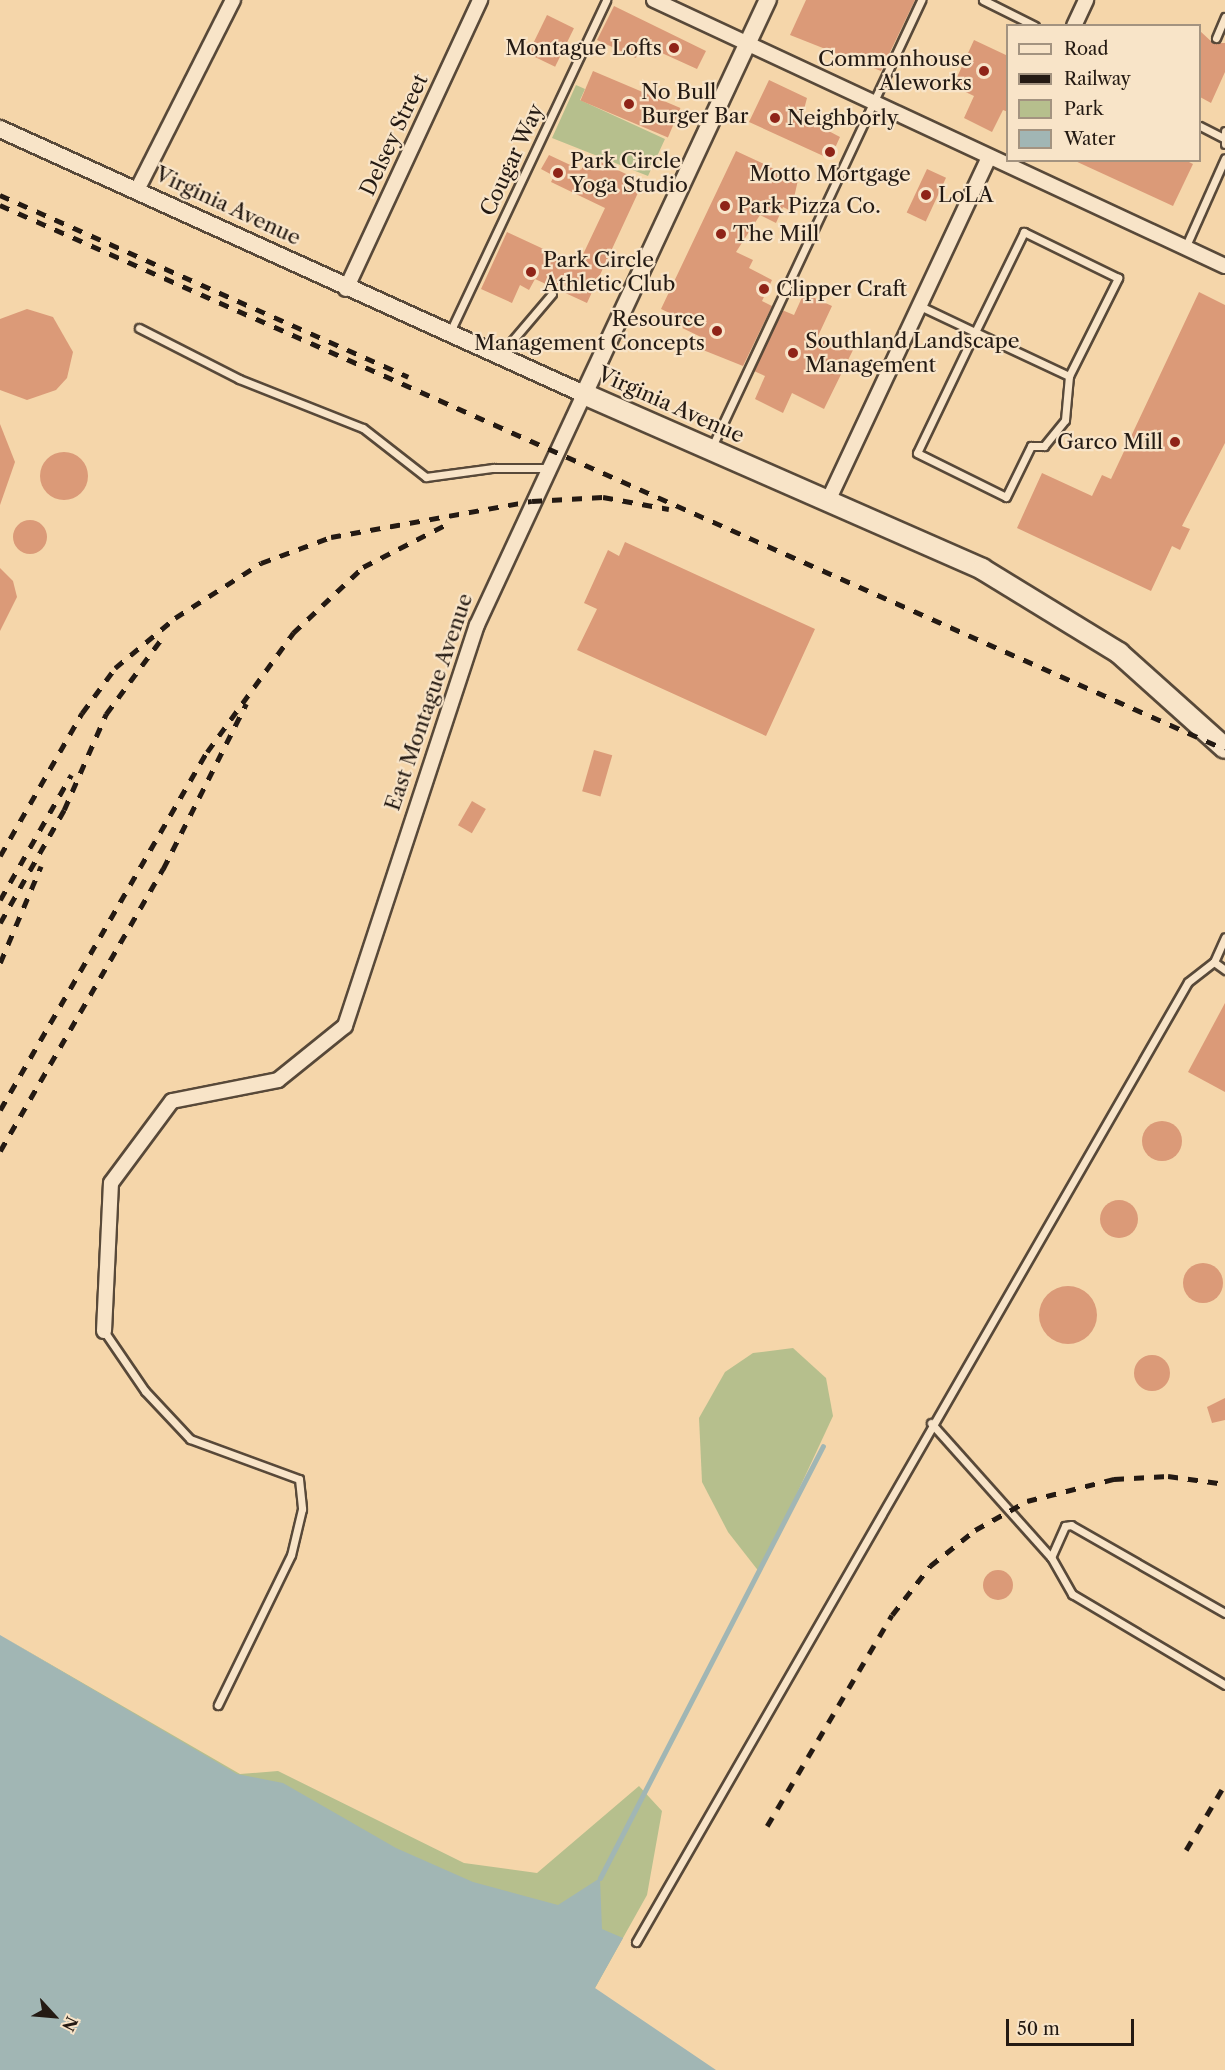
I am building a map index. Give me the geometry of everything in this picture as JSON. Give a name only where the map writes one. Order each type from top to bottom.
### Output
[{"type":"main road","name":"Virginia Avenue","points":[[584,394],[982,569],[1085,629],[1225,748]]},
{"type":"street","points":[[137,190],[233,0]]},
{"type":"street","name":"Delsey Street","points":[[346,289],[480,0]]},
{"type":"street","points":[[654,0],[873,105],[989,158],[1009,163],[1225,266]]},
{"type":"street","name":"East Montague Avenue","points":[[104,1331],[111,1183],[172,1101],[278,1080],[345,1026],[477,625],[548,468],[768,0]]},
{"type":"street","points":[[1075,24],[1086,0]]},
{"type":"street","name":"Virginia Avenue","points":[[0,129],[137,190],[346,289],[584,394]]},
{"type":"street","points":[[828,501],[989,158]]},
{"type":"lane","name":"Cougar Way","points":[[449,335],[606,0]]},
{"type":"lane","points":[[711,448],[921,0]]},
{"type":"lane","points":[[983,0],[1031,24]]},
{"type":"lane","points":[[1216,38],[1225,17]]},
{"type":"lane","points":[[1201,126],[1224,137]]},
{"type":"lane","points":[[1185,248],[1225,158]]},
{"type":"lane","points":[[1024,232],[1118,278],[1069,376],[1065,420],[1044,446],[1031,446],[1006,497],[917,453],[975,332],[1024,232]]},
{"type":"lane","points":[[499,357],[552,294]]},
{"type":"lane","points":[[920,306],[1069,376]]},
{"type":"lane","points":[[139,328],[239,379],[363,428],[426,477],[493,468],[548,468]]},
{"type":"lane","points":[[636,1942],[931,1423],[1188,982],[1214,962],[1225,937]]},
{"type":"lane","points":[[1214,962],[1225,970]]},
{"type":"lane","points":[[104,1331],[146,1391],[190,1439],[299,1479],[302,1509],[291,1555],[218,1705]]},
{"type":"lane","points":[[931,1423],[1051,1557],[1072,1594],[1225,1684]]},
{"type":"lane","points":[[1051,1557],[1065,1526],[1071,1525],[1225,1613]]},
{"type":"green space","points":[[576,85],[585,89],[580,100],[665,139],[648,176],[552,138]]},
{"type":"green space","points":[[793,1348],[826,1378],[833,1416],[760,1573],[728,1532],[702,1482],[699,1418],[725,1372],[753,1353]]},
{"type":"green space","points":[[0,1635],[240,1774],[278,1771],[464,1863],[537,1873],[639,1786],[662,1811],[647,1895],[595,1988]]},
{"type":"water","points":[[0,1635],[237,1774],[283,1783],[396,1848],[473,1882],[558,1905],[600,1878],[602,1929],[623,1938],[595,1988],[716,2070],[0,2070]]},
{"type":"building","points":[[806,0],[915,0],[881,71],[790,35]]},
{"type":"building","points":[[614,6],[706,51],[697,69],[642,44],[636,58],[597,40]]},
{"type":"building","points":[[547,15],[574,28],[555,67],[528,54]]},
{"type":"building","points":[[1201,32],[1213,43],[1225,43],[1225,72],[1211,103],[1201,98]]},
{"type":"building","name":"Commonhouse Aleworks","points":[[974,40],[1006,55],[1006,111],[1003,110],[992,132],[964,118],[974,96],[953,86]]},
{"type":"building","name":"No Bull Burger Bar","points":[[593,71],[680,108],[668,138],[580,100]]},
{"type":"building","points":[[769,80],[807,98],[802,117],[840,137],[830,159],[749,122]]},
{"type":"building","points":[[736,151],[798,180],[791,211],[783,207],[776,223],[760,215],[736,252],[753,260],[749,268],[772,280],[762,301],[772,306],[743,366],[698,348],[703,338],[674,324],[676,316],[661,309]]},
{"type":"building","points":[[549,155],[581,170],[588,156],[643,182],[587,303],[535,279],[529,290],[520,285],[512,303],[481,289],[507,232],[578,265],[605,208],[551,182],[554,176],[541,169]]},
{"type":"building","points":[[1077,162],[1189,162],[1193,164],[1173,206]]},
{"type":"building","name":"LoLA","points":[[927,169],[946,178],[926,221],[907,213]]},
{"type":"building","name":"Garco Mill","points":[[1199,292],[1225,305],[1225,443],[1182,526],[1190,529],[1180,550],[1172,546],[1151,591],[1017,528],[1042,473],[1092,496],[1102,475],[1111,479]]},
{"type":"building","points":[[804,293],[832,306],[818,336],[853,350],[824,409],[792,393],[783,413],[755,399],[765,376],[754,371],[782,310],[794,315]]},
{"type":"building","points":[[27,309],[53,317],[73,352],[67,378],[56,390],[27,400],[0,390],[0,319]]},
{"type":"building","points":[[0,424],[15,462],[0,505]]},
{"type":"building","points":[[59,452],[69,452],[81,459],[88,471],[88,481],[81,493],[69,500],[59,500],[44,489],[40,481],[40,471],[51,456]]},
{"type":"building","points":[[30,520],[42,525],[47,537],[42,549],[30,554],[18,549],[13,537],[18,525]]},
{"type":"building","points":[[625,542],[815,629],[766,736],[577,650],[597,609],[584,603],[608,550],[619,556]]},
{"type":"building","points":[[0,568],[13,581],[17,597],[0,631]]},
{"type":"building","points":[[594,750],[612,755],[600,797],[582,791]]},
{"type":"building","points":[[472,801],[486,809],[472,833],[458,825]]},
{"type":"building","points":[[1225,1003],[1225,1092],[1188,1072]]},
{"type":"building","points":[[1162,1121],[1176,1127],[1182,1141],[1176,1155],[1162,1161],[1148,1155],[1142,1141],[1148,1127]]},
{"type":"building","points":[[1119,1200],[1132,1206],[1138,1219],[1132,1232],[1119,1238],[1106,1232],[1100,1219],[1106,1206]]},
{"type":"building","points":[[1203,1263],[1217,1269],[1223,1283],[1217,1297],[1203,1303],[1189,1297],[1183,1283],[1189,1269]]},
{"type":"building","points":[[1068,1286],[1079,1288],[1089,1294],[1095,1304],[1097,1315],[1095,1326],[1089,1336],[1079,1342],[1068,1344],[1057,1342],[1047,1336],[1041,1326],[1039,1315],[1041,1304],[1047,1294],[1057,1288]]},
{"type":"building","points":[[1152,1355],[1165,1360],[1170,1373],[1165,1386],[1152,1391],[1139,1386],[1134,1373],[1139,1360]]},
{"type":"building","points":[[1225,1398],[1225,1420],[1212,1423],[1207,1407]]},
{"type":"building","points":[[998,1570],[1004,1571],[1012,1579],[1012,1591],[1004,1599],[998,1600],[992,1599],[984,1591],[983,1585],[984,1579],[992,1571]]},
{"type":"waterway","points":[[600,1878],[823,1446]]},
{"type":"railway","points":[[0,195],[408,377]]},
{"type":"railway","points":[[0,205],[1225,749]]},
{"type":"railway","points":[[0,856],[82,713],[115,668],[175,618],[261,563],[331,537],[532,501],[603,497],[669,509]]},
{"type":"railway","points":[[0,1110],[207,752],[293,633],[363,567],[451,522]]},
{"type":"railway","points":[[0,923],[64,810],[106,714],[162,638]]},
{"type":"railway","points":[[0,1151],[163,869],[246,704]]},
{"type":"railway","points":[[0,900],[71,775]]},
{"type":"railway","points":[[0,963],[41,866]]},
{"type":"railway","points":[[767,1826],[892,1615],[930,1566],[975,1530],[1027,1501],[1114,1479],[1168,1476],[1225,1484]]},
{"type":"railway","points":[[1186,1850],[1225,1784]]},
{"type":"place","name":"Montague Lofts","points":[[674,48]]},
{"type":"place","name":"Commonhouse Aleworks","points":[[984,71]]},
{"type":"place","name":"No Bull Burger Bar","points":[[629,104]]},
{"type":"place","name":"Neighborly","points":[[775,118]]},
{"type":"place","name":"Motto Mortgage","points":[[830,152]]},
{"type":"place","name":"Park Circle Yoga Studio","points":[[558,173]]},
{"type":"place","name":"LoLA","points":[[926,195]]},
{"type":"place","name":"Park Pizza Co.","points":[[725,206]]},
{"type":"place","name":"The Mill","points":[[721,234]]},
{"type":"place","name":"Park Circle Athletic Club","points":[[531,272]]},
{"type":"place","name":"Clipper Craft","points":[[764,289]]},
{"type":"place","name":"Resource Management Concepts","points":[[717,331]]},
{"type":"place","name":"Southland Landscape Management","points":[[793,353]]},
{"type":"place","name":"Garco Mill","points":[[1175,442]]}]
